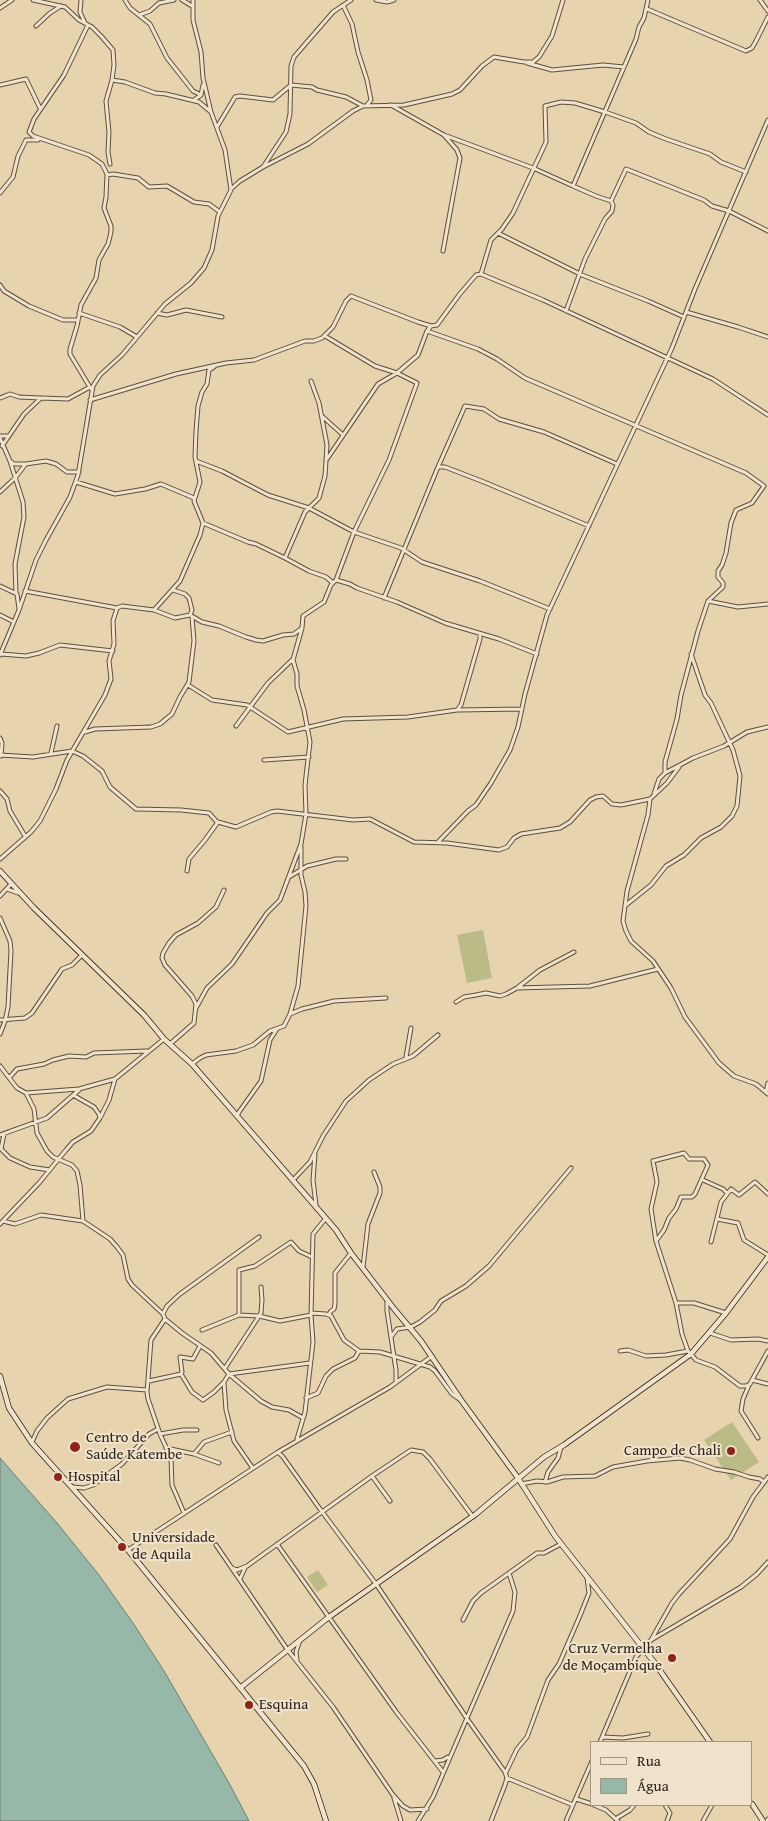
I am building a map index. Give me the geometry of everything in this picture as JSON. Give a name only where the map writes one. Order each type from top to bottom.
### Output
[{"type":"street","points":[[0,8],[12,0]]},
{"type":"street","points":[[32,0],[62,6],[102,36],[114,50],[112,80],[106,102],[110,164]]},
{"type":"street","points":[[81,0],[80,12],[87,24]]},
{"type":"street","points":[[125,0],[128,5],[150,24],[167,58],[193,92],[201,95]]},
{"type":"street","points":[[139,15],[159,3],[174,0]]},
{"type":"street","points":[[182,0],[192,6]]},
{"type":"street","points":[[193,0],[192,20],[201,52],[204,82],[211,112],[225,150],[231,190]]},
{"type":"street","points":[[263,167],[286,132],[290,114],[292,85],[290,66],[294,57],[329,16],[343,3],[351,0]]},
{"type":"street","points":[[376,0],[387,2],[394,0]]},
{"type":"street","points":[[524,62],[533,62],[538,58],[552,36],[563,0]]},
{"type":"street","points":[[573,186],[647,9],[648,0]]},
{"type":"street","points":[[760,0],[768,11]]},
{"type":"street","points":[[343,3],[352,24],[359,58],[367,80],[371,100],[365,106]]},
{"type":"street","points":[[36,26],[50,13],[62,6]]},
{"type":"street","points":[[647,9],[746,51],[752,48],[768,17]]},
{"type":"street","points":[[87,24],[64,75],[40,109],[29,132],[30,135],[41,140],[89,155],[102,164],[107,175],[104,208],[111,226],[111,232],[108,244],[98,260],[96,278],[84,298],[70,352],[91,389]]},
{"type":"street","points":[[113,651],[60,645],[39,654],[26,656],[0,654],[19,610],[43,545],[62,513],[76,482],[91,389],[100,375],[117,361],[157,313],[191,282],[207,263],[212,250],[220,212],[231,190],[240,181],[263,167],[308,144],[353,111],[365,106],[413,103],[456,92],[482,66],[494,57],[524,62],[552,70],[603,65],[624,66]]},
{"type":"street","points":[[0,85],[26,79],[40,109]]},
{"type":"street","points":[[112,80],[131,84],[155,93],[194,100],[201,103],[211,112]]},
{"type":"street","points":[[194,100],[201,95],[204,82]]},
{"type":"street","points":[[217,127],[235,97],[272,100],[292,85],[312,87],[346,97],[365,106]]},
{"type":"street","points":[[481,274],[491,240],[513,213],[546,142],[545,106],[561,102],[575,103],[605,112],[636,124],[666,139],[710,154],[721,162],[746,172]]},
{"type":"street","points":[[390,105],[444,135],[533,168],[596,196],[611,200]]},
{"type":"street","points":[[438,842],[476,805],[510,750],[550,609],[667,358],[768,120]]},
{"type":"street","points":[[443,251],[460,158],[457,150],[444,135]]},
{"type":"street","points":[[0,194],[13,177],[18,156],[26,140],[41,140]]},
{"type":"street","points":[[566,311],[580,274],[605,219],[612,211],[613,204],[611,200],[626,169],[704,200],[712,206],[730,211],[768,231]]},
{"type":"street","points":[[228,174],[240,181]]},
{"type":"street","points":[[107,175],[138,177],[149,187],[167,186],[194,202],[209,204],[220,212]]},
{"type":"street","points":[[498,233],[580,274],[685,315],[738,327],[768,337]]},
{"type":"street","points":[[90,400],[176,374],[217,365],[254,360],[325,336],[351,296],[431,326],[437,325],[476,275],[481,274],[713,379],[768,415]]},
{"type":"street","points":[[0,287],[24,303],[58,319],[78,320]]},
{"type":"street","points":[[157,313],[167,315],[186,310],[222,317]]},
{"type":"street","points":[[79,314],[120,327],[137,337]]},
{"type":"street","points":[[426,324],[427,331]]},
{"type":"street","points":[[327,460],[378,384],[396,373],[418,355],[427,331],[431,326]]},
{"type":"street","points":[[427,331],[478,349],[497,358],[525,378],[746,473],[764,486],[752,503],[736,510],[731,523],[726,552],[718,571],[718,577],[723,583],[723,587],[708,601],[691,654],[677,719],[664,762],[665,773]]},
{"type":"street","points":[[192,1064],[206,1055],[246,1048],[259,1041],[270,1031],[284,1026],[290,1014],[298,986],[306,906],[301,844],[306,814],[305,785],[310,742],[293,660],[302,628],[303,616],[324,602],[326,593],[334,582],[354,532],[389,460],[417,383],[375,366],[325,336]]},
{"type":"street","points":[[217,365],[209,370],[208,384],[202,392],[198,406],[196,460],[200,482],[194,498],[196,510],[203,523],[285,558],[334,582],[350,584],[445,623],[499,639],[537,654]]},
{"type":"street","points":[[285,558],[309,508],[319,498],[327,460],[327,445],[322,417],[315,388],[311,381]]},
{"type":"street","points":[[0,398],[10,394],[68,399],[91,389]]},
{"type":"street","points":[[2,446],[24,414],[41,398]]},
{"type":"street","points":[[384,598],[438,467],[466,406],[484,409],[499,419],[544,432],[617,464]]},
{"type":"street","points":[[322,417],[343,435]]},
{"type":"street","points":[[10,436],[0,437],[23,502],[24,517],[15,564],[16,593],[19,610]]},
{"type":"street","points":[[196,460],[268,495],[309,508],[354,532],[404,550],[422,562],[480,581],[550,609]]},
{"type":"street","points":[[10,461],[14,464],[26,464],[46,461],[56,464],[63,471],[79,472]]},
{"type":"street","points":[[0,492],[26,464]]},
{"type":"street","points":[[438,467],[445,467],[484,482],[589,526]]},
{"type":"street","points":[[76,482],[115,494],[161,484],[194,498]]},
{"type":"street","points":[[154,610],[180,581],[200,535],[203,523]]},
{"type":"street","points":[[0,586],[16,593]]},
{"type":"street","points":[[84,732],[95,729],[145,728],[160,724],[172,714],[188,685],[194,641],[192,610],[188,598],[185,594],[173,590]]},
{"type":"street","points":[[25,592],[117,608],[122,606],[154,610],[175,618],[191,616],[202,622],[263,641],[294,634],[302,628]]},
{"type":"street","points":[[708,601],[738,607],[768,604]]},
{"type":"street","points":[[0,859],[36,826],[42,817],[67,760],[111,683],[109,661],[113,651],[113,621],[117,608]]},
{"type":"street","points":[[0,615],[14,622]]},
{"type":"street","points":[[457,710],[462,704],[480,634]]},
{"type":"street","points":[[626,905],[651,885],[666,866],[684,855],[701,838],[721,828],[732,816],[737,806],[740,781],[730,742],[711,703],[705,695],[691,654]]},
{"type":"street","points":[[236,726],[268,683],[293,660]]},
{"type":"street","points":[[188,685],[212,700],[243,704],[288,732],[343,718],[402,718],[457,710],[522,709]]},
{"type":"street","points":[[89,723],[95,729]]},
{"type":"street","points":[[51,753],[57,726]]},
{"type":"street","points":[[654,794],[659,779],[665,773],[693,758],[716,750],[747,732],[768,727]]},
{"type":"street","points":[[0,738],[2,743],[1,756],[33,757],[72,751],[84,756],[102,770],[110,787],[136,809],[209,813],[218,822],[236,827],[271,812],[353,820],[370,819],[414,842],[438,842],[499,850],[507,847],[514,838],[521,834],[560,828],[570,822],[590,800],[596,797],[603,796],[612,804],[620,805],[650,799]]},
{"type":"street","points":[[63,752],[67,760]]},
{"type":"street","points":[[264,760],[309,757]]},
{"type":"street","points":[[679,767],[667,783],[650,799],[648,815],[628,891],[623,921],[626,932],[631,940],[653,961],[671,988],[685,1018],[719,1063],[734,1076],[756,1084],[767,1093]]},
{"type":"street","points":[[0,791],[7,799],[10,811],[25,836]]},
{"type":"street","points":[[187,871],[189,859],[206,840],[218,822]]},
{"type":"street","points":[[196,1008],[207,988],[232,964],[263,918],[280,900],[301,844]]},
{"type":"street","points":[[288,877],[317,863],[346,858]]},
{"type":"street","points":[[0,872],[19,893],[144,1015],[164,1039],[192,1064],[336,1230],[387,1300],[411,1327],[518,1478],[562,1544],[643,1648],[709,1741]]},
{"type":"street","points":[[0,896],[11,884]]},
{"type":"street","points":[[7,889],[19,893]]},
{"type":"street","points":[[170,1044],[194,1023],[196,1008],[194,999],[165,965],[162,958],[169,943],[176,935],[198,923],[216,907],[224,890]]},
{"type":"street","points":[[0,918],[10,940],[9,998],[5,1021],[0,1034]]},
{"type":"street","points":[[456,1002],[464,997],[476,995],[500,996],[518,988],[540,970],[574,952]]},
{"type":"street","points":[[0,1020],[25,1018],[32,1013],[62,969],[72,965],[82,955]]},
{"type":"street","points":[[518,988],[590,986],[658,969]]},
{"type":"street","points":[[290,1014],[334,1001],[386,998]]},
{"type":"street","points":[[406,1058],[411,1028]]},
{"type":"street","points":[[238,1116],[238,1112],[261,1081],[270,1040],[277,1029]]},
{"type":"street","points":[[292,1180],[310,1162],[323,1136],[346,1101],[369,1080],[393,1064],[413,1056],[438,1035]]},
{"type":"street","points":[[0,1066],[17,1088],[26,1093],[79,1089],[115,1079],[164,1039]]},
{"type":"street","points":[[9,1078],[17,1069],[44,1064],[69,1056],[86,1057],[94,1053],[147,1051]]},
{"type":"street","points":[[1,1223],[74,1142],[91,1131],[109,1100],[115,1079]]},
{"type":"street","points":[[767,1093],[768,1083]]},
{"type":"street","points":[[50,1170],[30,1167],[10,1158],[1,1149],[2,1135],[47,1118],[79,1089]]},
{"type":"street","points":[[26,1093],[34,1109],[34,1122],[37,1133],[50,1154],[72,1165],[77,1171],[83,1221]]},
{"type":"street","points":[[73,1095],[94,1107],[100,1118]]},
{"type":"street","points":[[315,1152],[314,1180],[316,1206]]},
{"type":"street","points":[[656,1241],[676,1209],[681,1197],[694,1196],[708,1163],[704,1159],[689,1159],[684,1153],[654,1159],[657,1182],[651,1206],[656,1241],[676,1303],[682,1334],[690,1352],[696,1360],[715,1367],[740,1386],[743,1387],[750,1384]]},
{"type":"street","points":[[391,1337],[397,1329],[411,1327],[430,1314],[441,1301],[466,1286],[489,1266],[571,1168]]},
{"type":"street","points":[[363,1268],[368,1224],[380,1193],[380,1187],[374,1172]]},
{"type":"street","points":[[702,1180],[728,1193]]},
{"type":"street","points":[[711,1242],[721,1201],[732,1189],[739,1195],[753,1182],[768,1194]]},
{"type":"street","points":[[1,1223],[16,1224],[40,1215],[83,1221],[110,1239],[117,1247],[123,1255],[128,1279],[163,1314],[165,1319],[211,1353],[229,1374],[261,1401],[272,1407],[289,1410],[303,1418]]},
{"type":"street","points":[[298,1439],[303,1418],[313,1342],[311,1314],[313,1234],[326,1218]]},
{"type":"street","points":[[240,1688],[329,1617],[472,1517],[544,1457],[562,1447],[690,1352],[710,1333],[768,1257],[744,1240],[738,1223],[717,1219]]},
{"type":"street","points":[[163,1314],[167,1306],[180,1294],[259,1237]]},
{"type":"street","points":[[239,1314],[239,1270],[255,1266],[291,1242],[299,1251],[312,1257]]},
{"type":"street","points":[[202,1330],[239,1314],[280,1321],[311,1314],[329,1314],[334,1309],[335,1304],[335,1273],[351,1253]]},
{"type":"street","points":[[225,1368],[259,1316],[262,1309],[261,1287]]},
{"type":"street","points":[[387,1300],[396,1382]]},
{"type":"street","points":[[676,1303],[694,1303],[726,1313]]},
{"type":"street","points":[[329,1314],[344,1340],[359,1351],[380,1352],[430,1367],[436,1371],[448,1390],[462,1400]]},
{"type":"street","points":[[165,1319],[151,1340],[147,1390],[158,1428],[172,1465],[173,1489],[184,1513]]},
{"type":"street","points":[[710,1333],[735,1341],[749,1339],[768,1341]]},
{"type":"street","points":[[200,1346],[192,1359],[180,1357],[181,1374],[192,1392],[203,1400],[207,1399],[224,1382],[229,1374]]},
{"type":"street","points":[[620,1351],[628,1350],[646,1356],[690,1352]]},
{"type":"street","points":[[306,1398],[318,1392],[332,1369],[355,1358],[359,1351]]},
{"type":"street","points":[[758,1438],[741,1411],[743,1399],[768,1351]]},
{"type":"street","points":[[128,1550],[298,1439],[390,1387],[432,1356]]},
{"type":"street","points":[[229,1374],[310,1363]]},
{"type":"street","points":[[149,1381],[181,1374]]},
{"type":"street","points":[[0,1376],[9,1408],[15,1420],[32,1443],[128,1550],[309,1773],[326,1821]]},
{"type":"street","points":[[752,1380],[768,1384]]},
{"type":"street","points":[[224,1382],[226,1410],[234,1441],[252,1468]]},
{"type":"street","points":[[32,1443],[37,1431],[68,1398],[107,1387],[147,1390]]},
{"type":"street","points":[[73,1487],[84,1488],[94,1485],[122,1464],[148,1434],[158,1428]]},
{"type":"street","points":[[160,1434],[197,1430]]},
{"type":"street","points":[[194,1454],[204,1442],[232,1431]]},
{"type":"street","points":[[545,1482],[548,1472],[558,1458],[562,1447]]},
{"type":"street","points":[[166,1448],[194,1454],[219,1463]]},
{"type":"street","points":[[232,1568],[237,1570],[246,1566],[411,1450],[423,1452],[439,1470],[472,1517]]},
{"type":"street","points":[[278,1452],[376,1584],[505,1772],[507,1778],[491,1821]]},
{"type":"street","points":[[521,1484],[537,1480],[545,1482],[568,1476],[595,1476],[613,1467],[646,1460],[680,1458],[715,1469],[734,1472],[749,1478],[760,1479],[764,1482]]},
{"type":"street","points":[[372,1476],[390,1501]]},
{"type":"street","points":[[651,1640],[672,1604],[730,1539],[753,1497],[768,1477]]},
{"type":"street","points":[[277,1544],[397,1713],[442,1772]]},
{"type":"street","points":[[463,1620],[476,1597],[537,1553],[544,1553],[562,1544]]},
{"type":"street","points":[[216,1545],[287,1649],[333,1707],[393,1795],[403,1806],[410,1810],[427,1809]]},
{"type":"street","points":[[600,1741],[636,1656],[643,1648],[651,1640],[741,1587],[758,1574],[768,1562]]},
{"type":"street","points":[[240,1579],[246,1566]]},
{"type":"street","points":[[418,1821],[427,1809],[513,1611],[515,1592],[509,1573]]},
{"type":"street","points":[[505,1772],[517,1750],[527,1737],[548,1680],[558,1664],[579,1618],[589,1593],[587,1578]]},
{"type":"street","points":[[297,1661],[296,1652],[301,1639]]},
{"type":"street","points":[[602,1737],[623,1738],[648,1734]]},
{"type":"street","points":[[435,1761],[443,1760],[449,1756]]},
{"type":"street","points":[[566,1821],[590,1766]]},
{"type":"street","points":[[507,1778],[573,1805]]},
{"type":"street","points":[[393,1795],[401,1821]]},
{"type":"street","points":[[576,1799],[590,1803]]},
{"type":"street","points":[[753,1805],[766,1820]]},
{"type":"street","points":[[596,1806],[618,1820],[633,1806]]},
{"type":"street","points":[[666,1806],[670,1813],[667,1821]]},
{"type":"street","points":[[703,1821],[711,1806]]},
{"type":"green space","points":[[483,930],[492,978],[467,983],[457,935]]},
{"type":"green space","name":"Campo de Chali","points":[[732,1422],[759,1462],[731,1480],[704,1440]]},
{"type":"green space","points":[[318,1570],[328,1585],[317,1592],[307,1577]]},
{"type":"water","points":[[0,1458],[57,1523],[99,1575],[133,1623],[164,1671],[249,1821],[0,1821]]},
{"type":"place","name":"Centro de Saúde Katembe","points":[[75,1447]]},
{"type":"place","name":"Campo de Chali","points":[[731,1451]]},
{"type":"place","name":"Hospital","points":[[58,1477]]},
{"type":"place","name":"Universidade de Aquila","points":[[122,1547]]},
{"type":"place","name":"Cruz Vermelha de Moçambique","points":[[672,1658]]},
{"type":"place","name":"Esquina","points":[[249,1705]]}]
